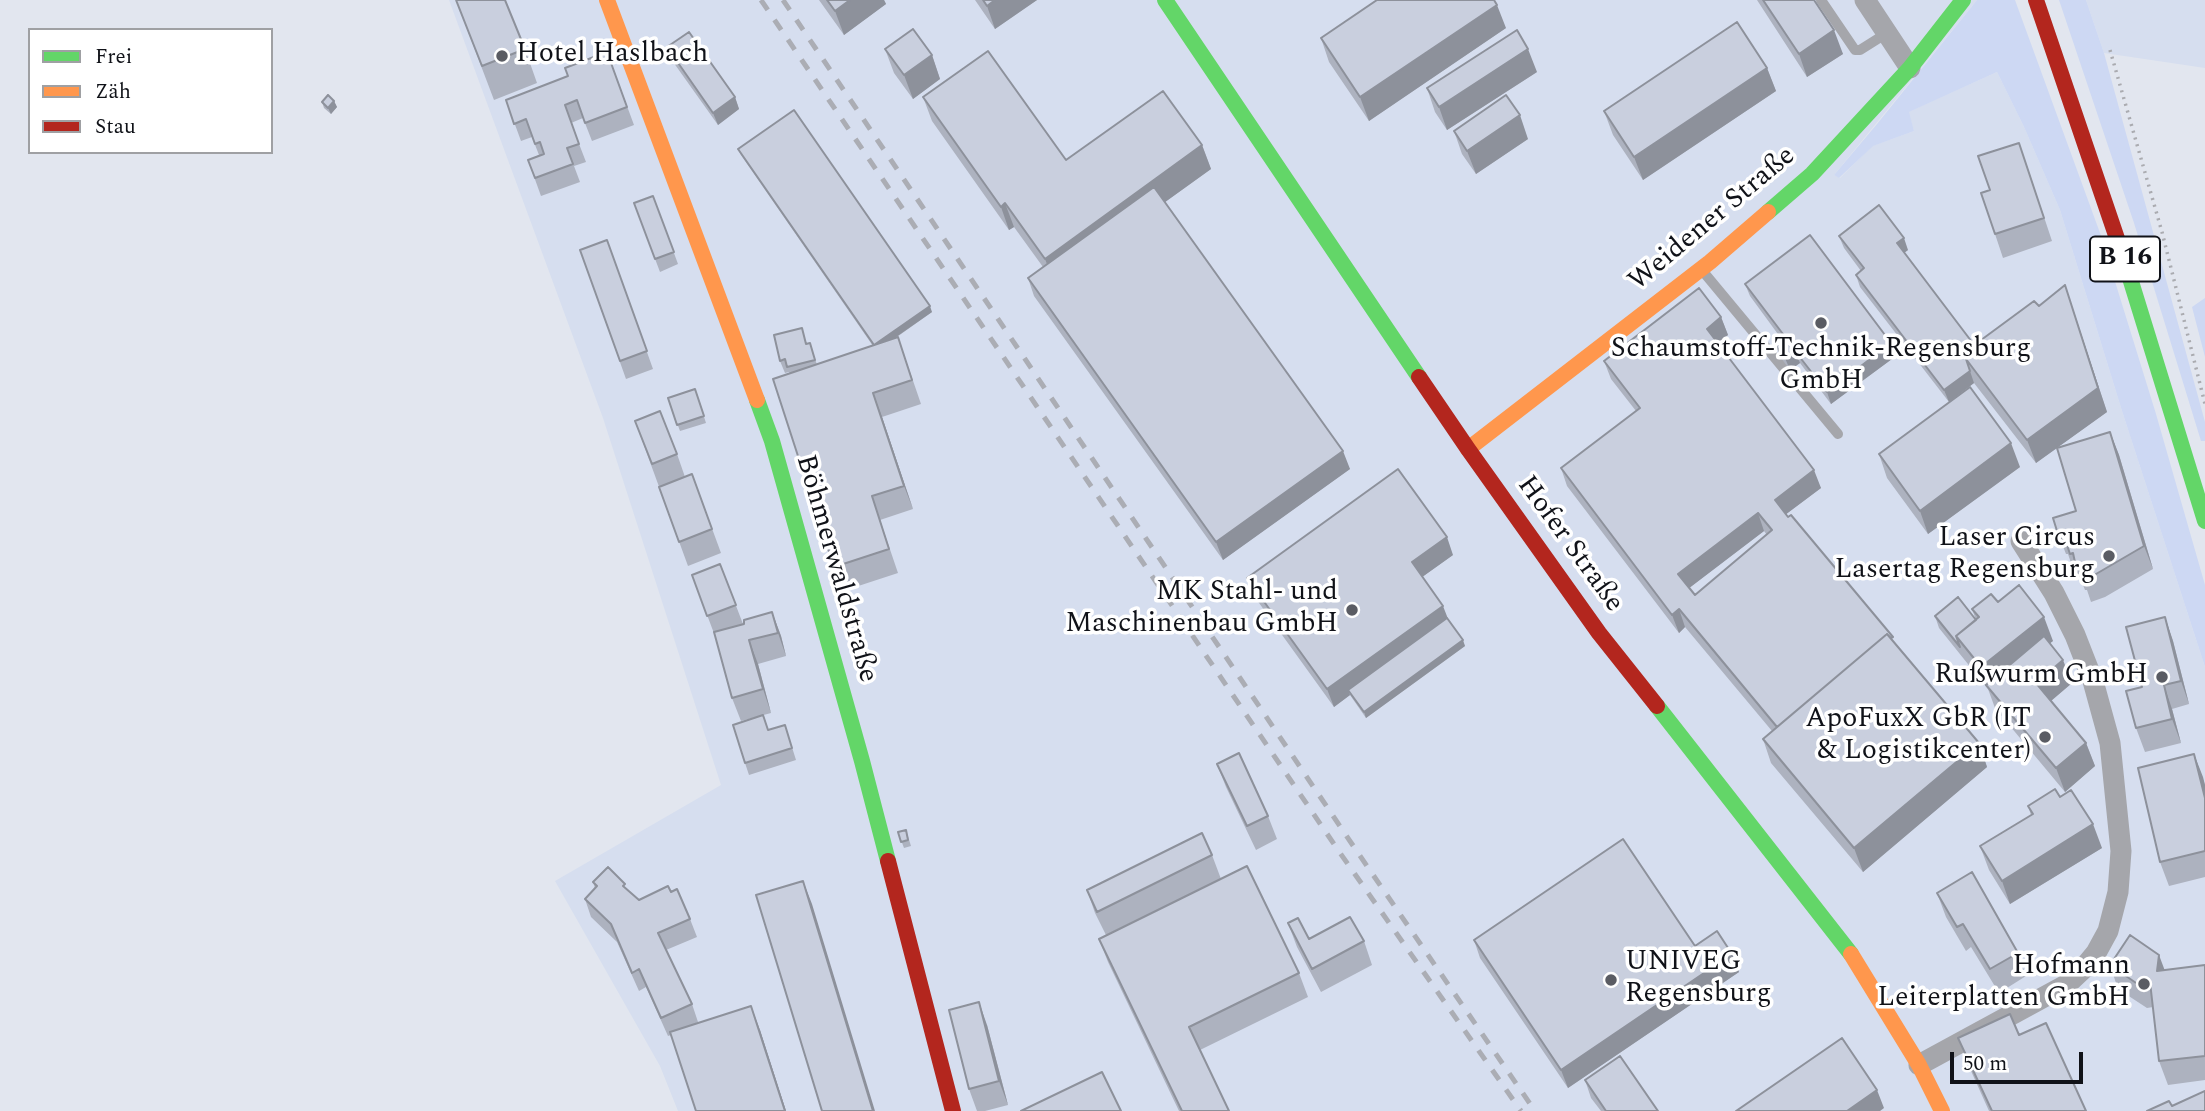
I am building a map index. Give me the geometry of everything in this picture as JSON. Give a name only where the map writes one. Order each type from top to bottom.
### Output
[{"type":"main road","name":"Böhmerwaldstraße","points":[[607,0],[772,441],[862,761],[953,1111]]},
{"type":"main road","name":"Hofer Straße","points":[[1165,0],[1468,449],[1611,649],[1844,943],[1919,1065],[1942,1111]]},
{"type":"main road","name":"Weidener Straße","points":[[1468,449],[1701,269],[1812,174],[1910,68],[1951,19],[1963,0]]},
{"type":"main road","name":"B 16","points":[[2036,0],[2140,305],[2205,521]]},
{"type":"street","points":[[1865,0],[1910,68]]},
{"type":"street","points":[[1919,1065],[2066,985],[2096,953],[2108,931],[2118,892],[2121,851],[2110,743],[2093,681],[2075,635],[2054,593],[2021,541]]},
{"type":"lane","points":[[1821,0],[1855,50],[1860,50],[1887,33]]},
{"type":"lane","points":[[1701,269],[1838,434]]},
{"type":"path","points":[[2110,50],[2162,232],[2205,404]]},
{"type":"shaded area","points":[[449,0],[1977,0],[1834,175],[1840,178],[1872,146],[1914,131],[1908,112],[1997,72],[2060,210],[2205,667],[2205,1111],[678,1111],[660,1066],[555,881],[721,785],[603,418]]},
{"type":"shaded area","points":[[1977,0],[2015,0],[2100,233],[2205,585],[2205,667],[2060,210],[1997,72],[1909,112],[1914,131],[1873,146],[1839,178],[1834,175]]},
{"type":"shaded area","points":[[2059,0],[2086,0],[2104,53],[2205,422],[2205,441],[2201,441],[2134,223]]},
{"type":"shaded area","points":[[2086,0],[2205,0],[2205,68],[2104,53]]},
{"type":"shaded area","points":[[2205,298],[2205,357],[2192,307]]},
{"type":"building","points":[[456,0],[505,0],[525,49],[482,66]]},
{"type":"building","points":[[827,0],[850,0],[835,11]]},
{"type":"building","points":[[983,0],[995,0],[987,6]]},
{"type":"building","points":[[1377,0],[1494,0],[1497,5],[1360,97],[1321,38]]},
{"type":"building","points":[[1763,0],[1814,0],[1834,30],[1799,54]]},
{"type":"building","points":[[1737,22],[1767,68],[1634,157],[1604,111]]},
{"type":"building","points":[[913,29],[932,55],[904,75],[885,49]]},
{"type":"building","points":[[1517,30],[1528,49],[1439,107],[1427,88]]},
{"type":"building","points":[[689,32],[735,97],[713,113],[667,47]]},
{"type":"building","points":[[988,51],[1066,160],[1163,91],[1202,145],[1045,259],[1005,203],[1001,207],[923,97]]},
{"type":"building","points":[[607,52],[627,107],[585,123],[577,100],[565,105],[579,144],[567,148],[573,164],[535,178],[528,160],[544,154],[540,142],[535,144],[526,119],[514,124],[506,100],[568,76],[565,68]]},
{"type":"building","points":[[328,95],[334,101],[328,108],[322,102]]},
{"type":"building","points":[[1506,95],[1520,115],[1467,151],[1454,131]]},
{"type":"building","points":[[794,110],[930,306],[874,345],[738,149]]},
{"type":"building","points":[[2019,143],[2044,218],[1995,234],[1981,193],[1990,190],[1978,156]]},
{"type":"building","points":[[1154,187],[1343,451],[1216,542],[1028,278]]},
{"type":"building","points":[[653,196],[674,252],[655,259],[634,203]]},
{"type":"building","points":[[1879,205],[1904,238],[1897,243],[1978,350],[1966,359],[1970,371],[1944,390],[1856,275],[1864,268],[1839,236]]},
{"type":"building","name":"Schaumstoff-Technik-Regensburg GmbH","points":[[1810,235],[1891,343],[1827,392],[1795,351],[1785,358],[1776,346],[1786,338],[1745,284]]},
{"type":"building","points":[[607,240],[647,351],[620,361],[580,250]]},
{"type":"building","points":[[2065,285],[2098,388],[2027,440],[1966,359],[1981,348],[1977,343],[2034,301],[2039,306]]},
{"type":"building","points":[[1699,288],[1721,317],[1707,329],[1814,470],[1775,500],[1788,517],[1791,515],[1893,637],[1887,634],[1777,727],[1679,609],[1672,615],[1561,468],[1640,408],[1604,361]],"holes":[[[1758,513],[1772,530],[1695,595],[1678,574]]]},
{"type":"building","points":[[802,328],[806,344],[810,343],[815,360],[787,367],[785,359],[780,361],[774,335]]},
{"type":"building","points":[[898,337],[912,380],[873,393],[904,486],[872,496],[889,549],[834,567],[773,379]]},
{"type":"building","points":[[1970,387],[2011,443],[1920,511],[1879,454]]},
{"type":"building","points":[[695,389],[704,416],[677,425],[668,398]]},
{"type":"building","points":[[660,411],[677,454],[652,464],[635,421]]},
{"type":"building","points":[[2110,432],[2144,546],[2096,574],[2083,578],[2079,566],[2076,567],[2073,553],[2070,554],[2060,530],[2057,531],[2053,518],[2076,511],[2057,448]]},
{"type":"building","name":"MK Stahl- und Maschinenbau GmbH","points":[[1398,469],[1447,537],[1412,562],[1443,606],[1327,689],[1247,578]]},
{"type":"building","points":[[692,474],[712,529],[679,542],[659,487]]},
{"type":"building","points":[[720,564],[736,605],[707,616],[692,575]]},
{"type":"building","points":[[2019,585],[2044,617],[1981,667],[1956,636],[1979,617],[1972,609],[1991,594],[1998,602]]},
{"type":"building","points":[[1958,597],[1976,620],[1956,636],[1960,647],[1935,616]]},
{"type":"building","points":[[772,612],[778,633],[749,640],[763,689],[732,698],[714,632],[744,624],[744,620]]},
{"type":"building","name":"Rußwurm GmbH","points":[[2165,617],[2181,681],[2164,685],[2172,719],[2136,728],[2126,691],[2142,687],[2126,627]]},
{"type":"building","points":[[1447,618],[1463,640],[1364,712],[1348,690]]},
{"type":"building","points":[[1887,634],[1979,743],[1854,848],[1763,739]]},
{"type":"building","points":[[2044,636],[2063,660],[2036,683],[2086,743],[2056,768],[1986,685]]},
{"type":"building","points":[[763,715],[768,730],[785,725],[792,748],[745,763],[733,725]]},
{"type":"building","points":[[1239,753],[1268,816],[1247,826],[1217,764]]},
{"type":"building","points":[[2194,754],[2205,798],[2205,851],[2160,862],[2138,768]]},
{"type":"building","points":[[2055,789],[2060,797],[2071,790],[2093,824],[2002,881],[1980,846],[2033,814],[2028,806]]},
{"type":"building","points":[[906,830],[908,840],[901,842],[898,832]]},
{"type":"building","points":[[1202,833],[1212,855],[1097,912],[1087,890]]},
{"type":"building","name":"UNIVEG Regensburg","points":[[1623,839],[1695,946],[1717,931],[1732,954],[1561,1070],[1474,940]]},
{"type":"building","points":[[1247,866],[1299,973],[1189,1027],[1229,1111],[1182,1111],[1099,939]]},
{"type":"building","points":[[608,867],[639,900],[668,886],[671,892],[677,889],[690,919],[658,933],[692,1004],[661,1018],[639,969],[632,973],[611,924],[585,899],[597,886],[593,882]]},
{"type":"building","points":[[1972,872],[2018,953],[1990,969],[1963,924],[1957,927],[1937,893]]},
{"type":"building","points":[[803,881],[873,1111],[822,1111],[756,895]]},
{"type":"building","points":[[1350,917],[1364,941],[1312,969],[1288,923],[1298,918],[1309,939]]},
{"type":"building","points":[[2130,935],[2159,955],[2157,971],[2205,965],[2205,1056],[2159,1061],[2150,982],[2139,985],[2110,965]]},
{"type":"building","points":[[979,1002],[999,1081],[969,1089],[949,1010]]},
{"type":"building","points":[[751,1006],[785,1111],[696,1111],[670,1032]]},
{"type":"building","points":[[2010,1014],[2019,1035],[2046,1023],[2086,1111],[1992,1111],[1958,1038]]},
{"type":"building","points":[[1842,1038],[1877,1090],[1847,1111],[1736,1111]]},
{"type":"building","points":[[1620,1056],[1658,1111],[1606,1111],[1585,1080]]},
{"type":"building","points":[[1102,1072],[1121,1111],[1021,1111]]},
{"type":"building","points":[[2205,1091],[2205,1111],[2147,1111],[2169,1101],[2172,1106]]},
{"type":"railway","points":[[761,0],[1338,850],[1521,1111]]},
{"type":"railway","points":[[783,0],[1535,1111]]},
{"type":"traffic: fast","points":[[1165,0],[1419,377]]},
{"type":"traffic: fast","points":[[1768,212],[1812,174],[1910,68],[1963,0]]},
{"type":"traffic: fast","points":[[2125,262],[2205,521]]},
{"type":"traffic: fast","points":[[757,400],[772,441],[888,861]]},
{"type":"traffic: fast","points":[[1657,706],[1851,954]]},
{"type":"traffic: slow","points":[[607,0],[757,400]]},
{"type":"traffic: slow","points":[[1468,449],[1710,262],[1768,212]]},
{"type":"traffic: slow","points":[[1851,954],[1919,1065],[1942,1111]]},
{"type":"traffic: jam","points":[[2036,0],[2125,262]]},
{"type":"traffic: jam","points":[[1419,377],[1599,633],[1657,706]]},
{"type":"traffic: jam","points":[[888,861],[953,1111]]},
{"type":"place","name":"Hotel Haslbach","points":[[502,56]]},
{"type":"place","name":"Schaumstoff-Technik-Regensburg GmbH","points":[[1821,323]]},
{"type":"place","name":"Laser Circus Lasertag Regensburg","points":[[2109,556]]},
{"type":"place","name":"MK Stahl- und Maschinenbau GmbH","points":[[1352,610]]},
{"type":"place","name":"Rußwurm GmbH","points":[[2162,677]]},
{"type":"place","name":"ApoFuxX GbR (IT & Logistikcenter)","points":[[2045,737]]},
{"type":"place","name":"UNIVEG Regensburg","points":[[1611,980]]},
{"type":"place","name":"Hofmann Leiterplatten GmbH","points":[[2144,984]]}]
